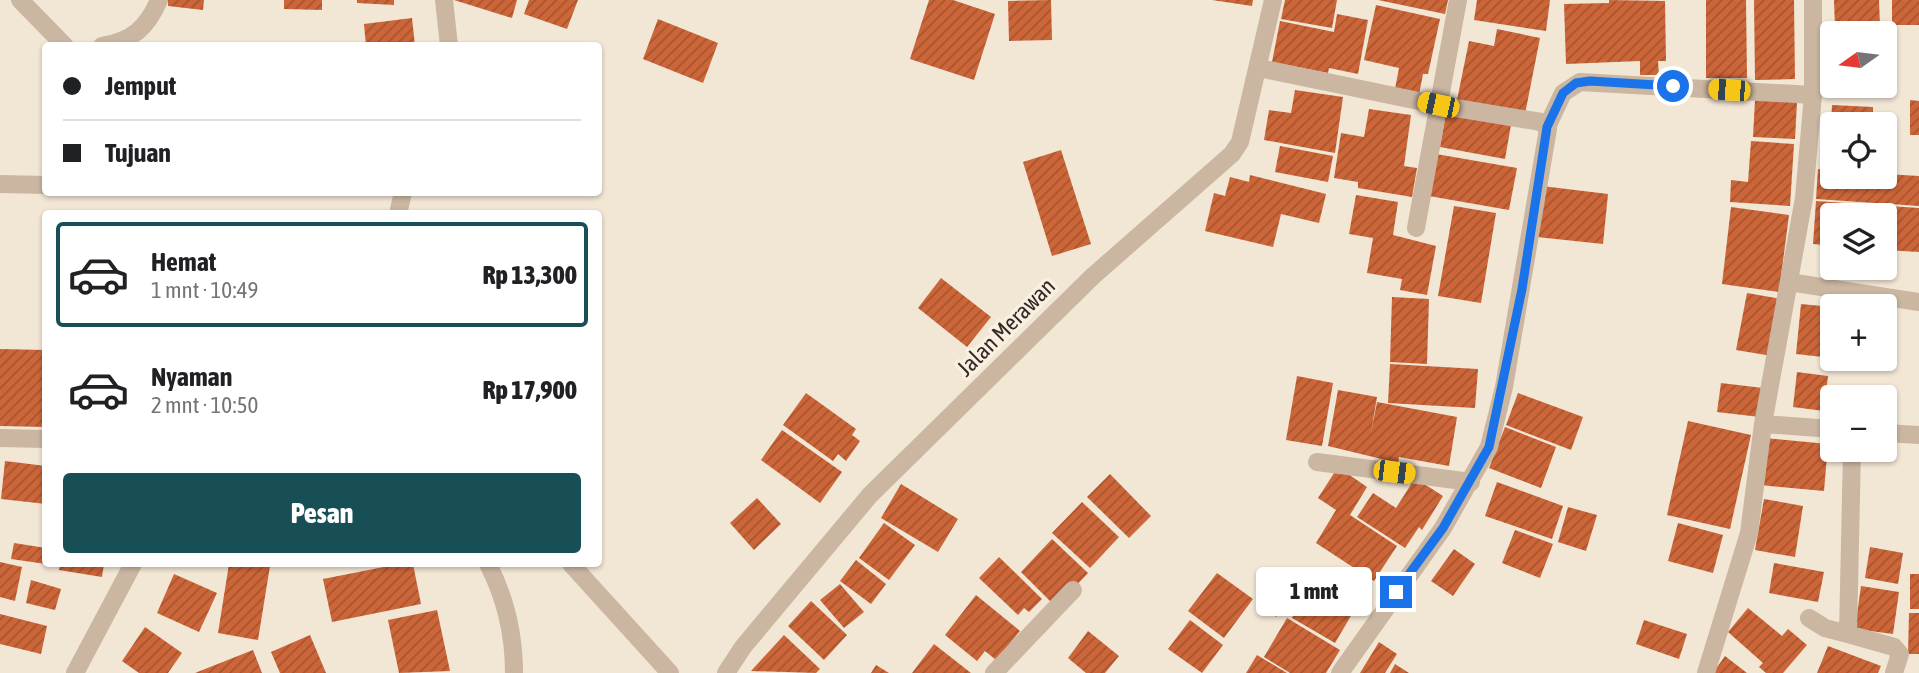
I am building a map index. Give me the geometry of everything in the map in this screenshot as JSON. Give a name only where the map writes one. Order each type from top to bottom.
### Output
[{"type":"street","points":[[20,0],[61,42]]},
{"type":"street","points":[[118,42],[142,30],[159,0]]},
{"type":"street","points":[[444,0],[449,42]]},
{"type":"street","name":"Jalan Merawan","points":[[726,673],[743,647],[870,495],[1093,276],[1232,155],[1240,142],[1273,0]]},
{"type":"street","points":[[1416,228],[1458,0]]},
{"type":"street","points":[[1706,673],[1749,533],[1763,424],[1804,198],[1813,95],[1813,0]]},
{"type":"street","points":[[1259,68],[1438,105],[1541,122],[1547,127]]},
{"type":"street","points":[[1340,673],[1443,528],[1489,447],[1500,406],[1529,251],[1547,127],[1567,88],[1580,82],[1813,95]]},
{"type":"street","points":[[0,184],[42,185]]},
{"type":"street","points":[[1789,282],[1919,302]]},
{"type":"street","points":[[1763,424],[1820,428]]},
{"type":"street","points":[[1897,434],[1919,435]]},
{"type":"street","points":[[0,438],[42,439]]},
{"type":"street","points":[[1317,462],[1472,481]]},
{"type":"street","points":[[1848,634],[1852,462]]},
{"type":"street","points":[[75,673],[131,567]]},
{"type":"street","points":[[489,567],[507,608],[514,646],[514,673]]},
{"type":"street","points":[[573,567],[670,673]]},
{"type":"street","points":[[994,673],[1073,590]]},
{"type":"street","points":[[1809,618],[1825,628],[1894,648],[1900,654],[1894,673]]},
{"type":"building","points":[[168,0],[204,0],[203,10],[168,6]]},
{"type":"building","points":[[284,0],[322,0],[322,10],[284,9]]},
{"type":"building","points":[[357,0],[394,0],[394,5],[357,3]]},
{"type":"building","points":[[454,0],[517,0],[512,18]]},
{"type":"building","points":[[529,0],[578,0],[567,29],[524,14]]},
{"type":"building","points":[[929,0],[953,0],[995,14],[974,80],[910,59]]},
{"type":"building","points":[[1051,0],[1052,40],[1009,41],[1008,1]]},
{"type":"building","points":[[1212,0],[1253,0],[1252,6]]},
{"type":"building","points":[[1285,0],[1337,0],[1332,28],[1281,19]]},
{"type":"building","points":[[1378,0],[1448,0],[1445,14]]},
{"type":"building","points":[[1477,0],[1550,0],[1546,31],[1474,20]]},
{"type":"building","points":[[1609,0],[1665,1],[1666,61],[1658,61],[1659,75],[1640,75],[1640,61],[1566,64],[1564,4],[1609,3]]},
{"type":"building","points":[[1706,0],[1746,0],[1747,78],[1706,78]]},
{"type":"building","points":[[1754,0],[1794,0],[1795,79],[1755,80]]},
{"type":"building","points":[[1834,0],[1879,0],[1880,21],[1835,21]]},
{"type":"building","points":[[1892,0],[1919,0],[1919,25],[1897,25],[1897,21],[1892,21]]},
{"type":"building","points":[[1376,5],[1440,19],[1428,74],[1423,74],[1419,95],[1395,89],[1399,68],[1364,60]]},
{"type":"building","points":[[1337,14],[1368,20],[1358,74],[1329,68],[1328,73],[1272,62],[1280,21],[1334,32]]},
{"type":"building","points":[[412,18],[415,42],[366,42],[364,24]]},
{"type":"building","points":[[658,19],[718,43],[703,83],[643,59]]},
{"type":"building","points":[[1497,29],[1540,38],[1525,114],[1457,100],[1469,41],[1494,46]]},
{"type":"building","points":[[1295,90],[1343,97],[1335,153],[1264,140],[1269,110],[1291,113]]},
{"type":"building","points":[[1755,100],[1797,102],[1795,139],[1753,137]]},
{"type":"building","points":[[1910,100],[1919,101],[1919,135],[1910,135]]},
{"type":"building","points":[[1832,105],[1873,107],[1873,112],[1832,112]]},
{"type":"building","points":[[1369,109],[1411,115],[1404,166],[1417,168],[1412,197],[1358,188],[1358,182],[1334,178],[1341,133],[1364,137]]},
{"type":"building","points":[[1446,113],[1511,125],[1505,159],[1440,147]]},
{"type":"building","points":[[1751,141],[1794,144],[1790,206],[1730,202],[1731,180],[1748,182]]},
{"type":"building","points":[[1280,146],[1333,156],[1328,182],[1275,172]]},
{"type":"building","points":[[1061,150],[1091,244],[1052,256],[1023,162]]},
{"type":"building","points":[[1436,154],[1517,168],[1509,210],[1429,196]]},
{"type":"building","points":[[1818,169],[1820,189],[1897,189],[1897,175],[1919,176],[1919,206],[1816,199]]},
{"type":"building","points":[[1250,175],[1326,194],[1319,223],[1281,214],[1273,247],[1205,231],[1214,193],[1225,196],[1230,177],[1249,182]]},
{"type":"building","points":[[1542,186],[1608,194],[1603,244],[1537,237]]},
{"type":"building","points":[[1356,195],[1398,202],[1393,235],[1436,246],[1427,295],[1400,290],[1402,279],[1367,273],[1373,238],[1349,234]]},
{"type":"building","points":[[1816,201],[1845,203],[1820,203],[1820,245],[1813,244]]},
{"type":"building","points":[[1454,206],[1496,213],[1481,303],[1438,296]]},
{"type":"building","points":[[1731,207],[1789,215],[1779,292],[1722,284]]},
{"type":"building","points":[[1897,207],[1919,208],[1919,252],[1897,251]]},
{"type":"building","points":[[941,278],[991,317],[967,347],[918,308]]},
{"type":"building","points":[[1747,293],[1782,299],[1772,356],[1736,350]]},
{"type":"building","points":[[1392,297],[1429,299],[1427,364],[1390,362]]},
{"type":"building","points":[[1801,304],[1820,306],[1820,357],[1796,354]]},
{"type":"building","points":[[0,349],[42,350],[42,427],[0,426]]},
{"type":"building","points":[[1390,364],[1478,369],[1475,408],[1388,403]]},
{"type":"building","points":[[1797,372],[1828,376],[1827,385],[1820,385],[1820,410],[1793,407]]},
{"type":"building","points":[[1297,376],[1333,383],[1322,446],[1286,440]]},
{"type":"building","points":[[1721,383],[1763,388],[1760,417],[1717,412]]},
{"type":"building","points":[[1338,390],[1377,397],[1371,433],[1377,402],[1457,417],[1449,466],[1399,457],[1398,463],[1328,446]]},
{"type":"building","points":[[806,393],[856,429],[852,435],[860,441],[846,461],[838,454],[833,461],[783,425]]},
{"type":"building","points":[[1518,393],[1583,417],[1571,450],[1506,425]]},
{"type":"building","points":[[1688,421],[1751,435],[1730,529],[1667,515]]},
{"type":"building","points":[[1505,427],[1556,447],[1541,488],[1489,468]]},
{"type":"building","points":[[782,430],[842,472],[820,503],[761,460]]},
{"type":"building","points":[[1765,438],[1820,443],[1820,462],[1826,462],[1824,491],[1760,485]]},
{"type":"building","points":[[5,461],[42,466],[42,504],[1,499]]},
{"type":"building","points":[[1338,467],[1367,487],[1350,515],[1397,546],[1374,581],[1316,543],[1336,510],[1318,498]]},
{"type":"building","points":[[1110,474],[1151,516],[1129,538],[1087,497]]},
{"type":"building","points":[[1415,478],[1443,496],[1422,530],[1419,527],[1405,548],[1357,517],[1373,493],[1396,508]]},
{"type":"building","points":[[1497,482],[1563,506],[1552,539],[1485,516]]},
{"type":"building","points":[[901,484],[958,519],[938,552],[881,518]]},
{"type":"building","points":[[757,498],[781,524],[754,550],[730,523]]},
{"type":"building","points":[[1764,499],[1803,506],[1795,557],[1755,550]]},
{"type":"building","points":[[1082,502],[1119,537],[1090,568],[1052,533]]},
{"type":"building","points":[[1568,507],[1597,515],[1586,551],[1558,542]]},
{"type":"building","points":[[884,523],[915,545],[889,580],[859,558]]},
{"type":"building","points":[[1678,523],[1723,535],[1713,573],[1668,561]]},
{"type":"building","points":[[1515,530],[1553,544],[1540,578],[1502,563]]},
{"type":"building","points":[[1052,539],[1088,573],[1056,607],[1021,572]]},
{"type":"building","points":[[14,543],[42,547],[42,563],[11,559]]},
{"type":"building","points":[[1870,547],[1903,553],[1898,584],[1865,578]]},
{"type":"building","points":[[1454,549],[1475,564],[1453,596],[1431,581]]},
{"type":"building","points":[[999,557],[1042,599],[1029,612],[1024,608],[1018,615],[979,578]]},
{"type":"building","points":[[856,560],[886,584],[871,604],[840,581]]},
{"type":"building","points":[[0,562],[22,567],[15,601],[0,597]]},
{"type":"building","points":[[1774,563],[1824,572],[1818,602],[1769,593]]},
{"type":"building","points":[[60,567],[104,567],[102,577],[59,570]]},
{"type":"building","points":[[229,567],[270,567],[258,640],[218,633]]},
{"type":"building","points":[[384,567],[414,567],[421,604],[332,622],[323,579]]},
{"type":"building","points":[[1279,572],[1298,586],[1276,617],[1257,603]]},
{"type":"building","points":[[1217,573],[1253,599],[1224,638],[1188,611]]},
{"type":"building","points":[[174,574],[217,593],[199,632],[157,613]]},
{"type":"building","points":[[1910,574],[1919,574],[1919,609],[1910,609]]},
{"type":"building","points":[[31,580],[61,589],[55,610],[26,603]]},
{"type":"building","points":[[1312,583],[1355,609],[1335,643],[1292,618]]},
{"type":"building","points":[[840,584],[864,612],[844,628],[820,600]]},
{"type":"building","points":[[1861,586],[1899,592],[1893,634],[1855,629]]},
{"type":"building","points":[[976,595],[1020,631],[996,660],[985,651],[977,661],[945,635]]},
{"type":"building","points":[[811,601],[847,635],[824,660],[788,626]]},
{"type":"building","points":[[1748,608],[1782,636],[1788,629],[1807,645],[1783,673],[1766,673],[1759,667],[1763,663],[1728,632]]},
{"type":"building","points":[[437,610],[450,671],[399,673],[388,620]]},
{"type":"building","points":[[1909,613],[1919,613],[1919,654],[1908,654]]},
{"type":"building","points":[[0,614],[47,626],[41,654],[0,644]]},
{"type":"building","points":[[1287,618],[1340,650],[1326,673],[1290,673],[1264,657]]},
{"type":"building","points":[[1190,620],[1223,645],[1202,673],[1168,649]]},
{"type":"building","points":[[1644,620],[1687,634],[1679,659],[1636,644]]},
{"type":"building","points":[[145,627],[182,653],[168,673],[139,673],[122,661]]},
{"type":"building","points":[[1088,631],[1119,656],[1105,673],[1086,673],[1068,658]]},
{"type":"building","points":[[310,635],[326,673],[280,673],[271,652]]},
{"type":"building","points":[[784,635],[820,669],[816,673],[751,671]]},
{"type":"building","points":[[1379,642],[1397,654],[1385,673],[1360,673]]},
{"type":"building","points":[[934,644],[971,673],[912,673]]},
{"type":"building","points":[[1828,646],[1881,666],[1878,673],[1817,673]]},
{"type":"building","points":[[253,650],[262,673],[195,673]]},
{"type":"building","points":[[1257,655],[1287,673],[1246,673]]},
{"type":"building","points":[[1725,656],[1747,673],[1713,673]]},
{"type":"building","points":[[1395,664],[1409,673],[1390,673]]},
{"type":"building","points":[[876,665],[889,673],[871,673]]},
{"type":"route","points":[[1396,592],[1443,528],[1489,447],[1501,402],[1522,289],[1547,127],[1563,93],[1576,83],[1590,81],[1673,86]]}]
